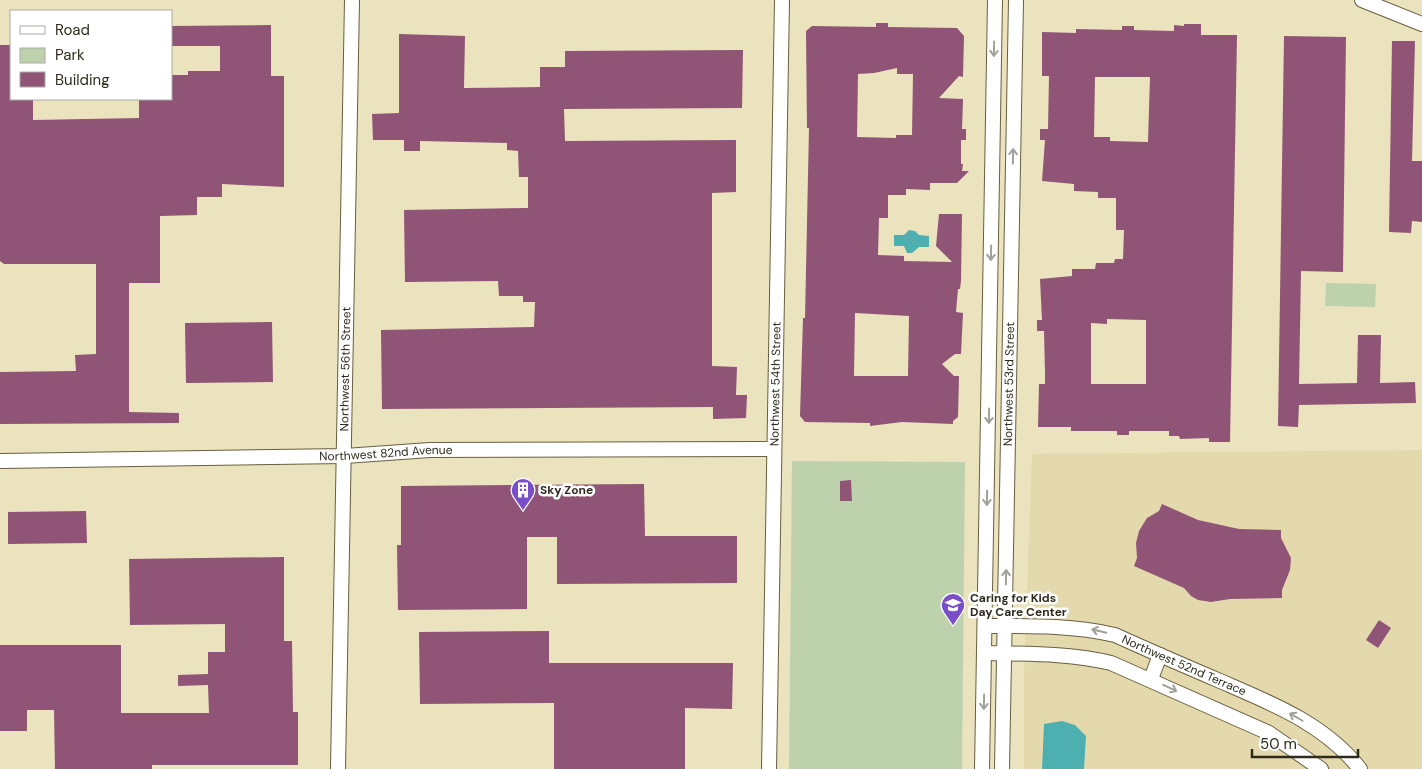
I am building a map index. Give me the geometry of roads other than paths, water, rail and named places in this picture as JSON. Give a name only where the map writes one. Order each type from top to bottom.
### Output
[{"type":"street","name":"Northwest 56th Street","points":[[338,769],[341,514],[345,456],[352,0]]},
{"type":"street","name":"Northwest 54th Street","points":[[769,769],[782,0]]},
{"type":"street","name":"Northwest 53rd Street","points":[[982,769],[995,0]]},
{"type":"street","name":"Northwest 53rd Street","points":[[1002,769],[1016,0]]},
{"type":"street","points":[[1362,0],[1422,24]]},
{"type":"street","points":[[992,205],[1013,204]]},
{"type":"street","name":"Northwest 82nd Avenue","points":[[0,460],[345,456],[430,450],[773,449]]},
{"type":"street","name":"Northwest 52nd Terrace","points":[[985,626],[1089,629],[1115,635],[1280,708],[1325,734],[1349,754],[1360,769]]},
{"type":"street","points":[[984,653],[1088,658],[1112,663],[1270,733],[1321,769]]},
{"type":"street","points":[[1151,680],[1160,655]]},
{"type":"water","points":[[909,230],[915,231],[919,235],[929,236],[929,247],[919,247],[912,253],[907,253],[904,246],[894,246],[894,235],[904,235]]},
{"type":"water","points":[[1062,721],[1075,725],[1086,736],[1084,769],[1042,769],[1044,724]]},
{"type":"place","name":"Sky Zone","points":[[523,511]]},
{"type":"place","name":"Caring for Kids Day Care Center","points":[[953,626]]}]
